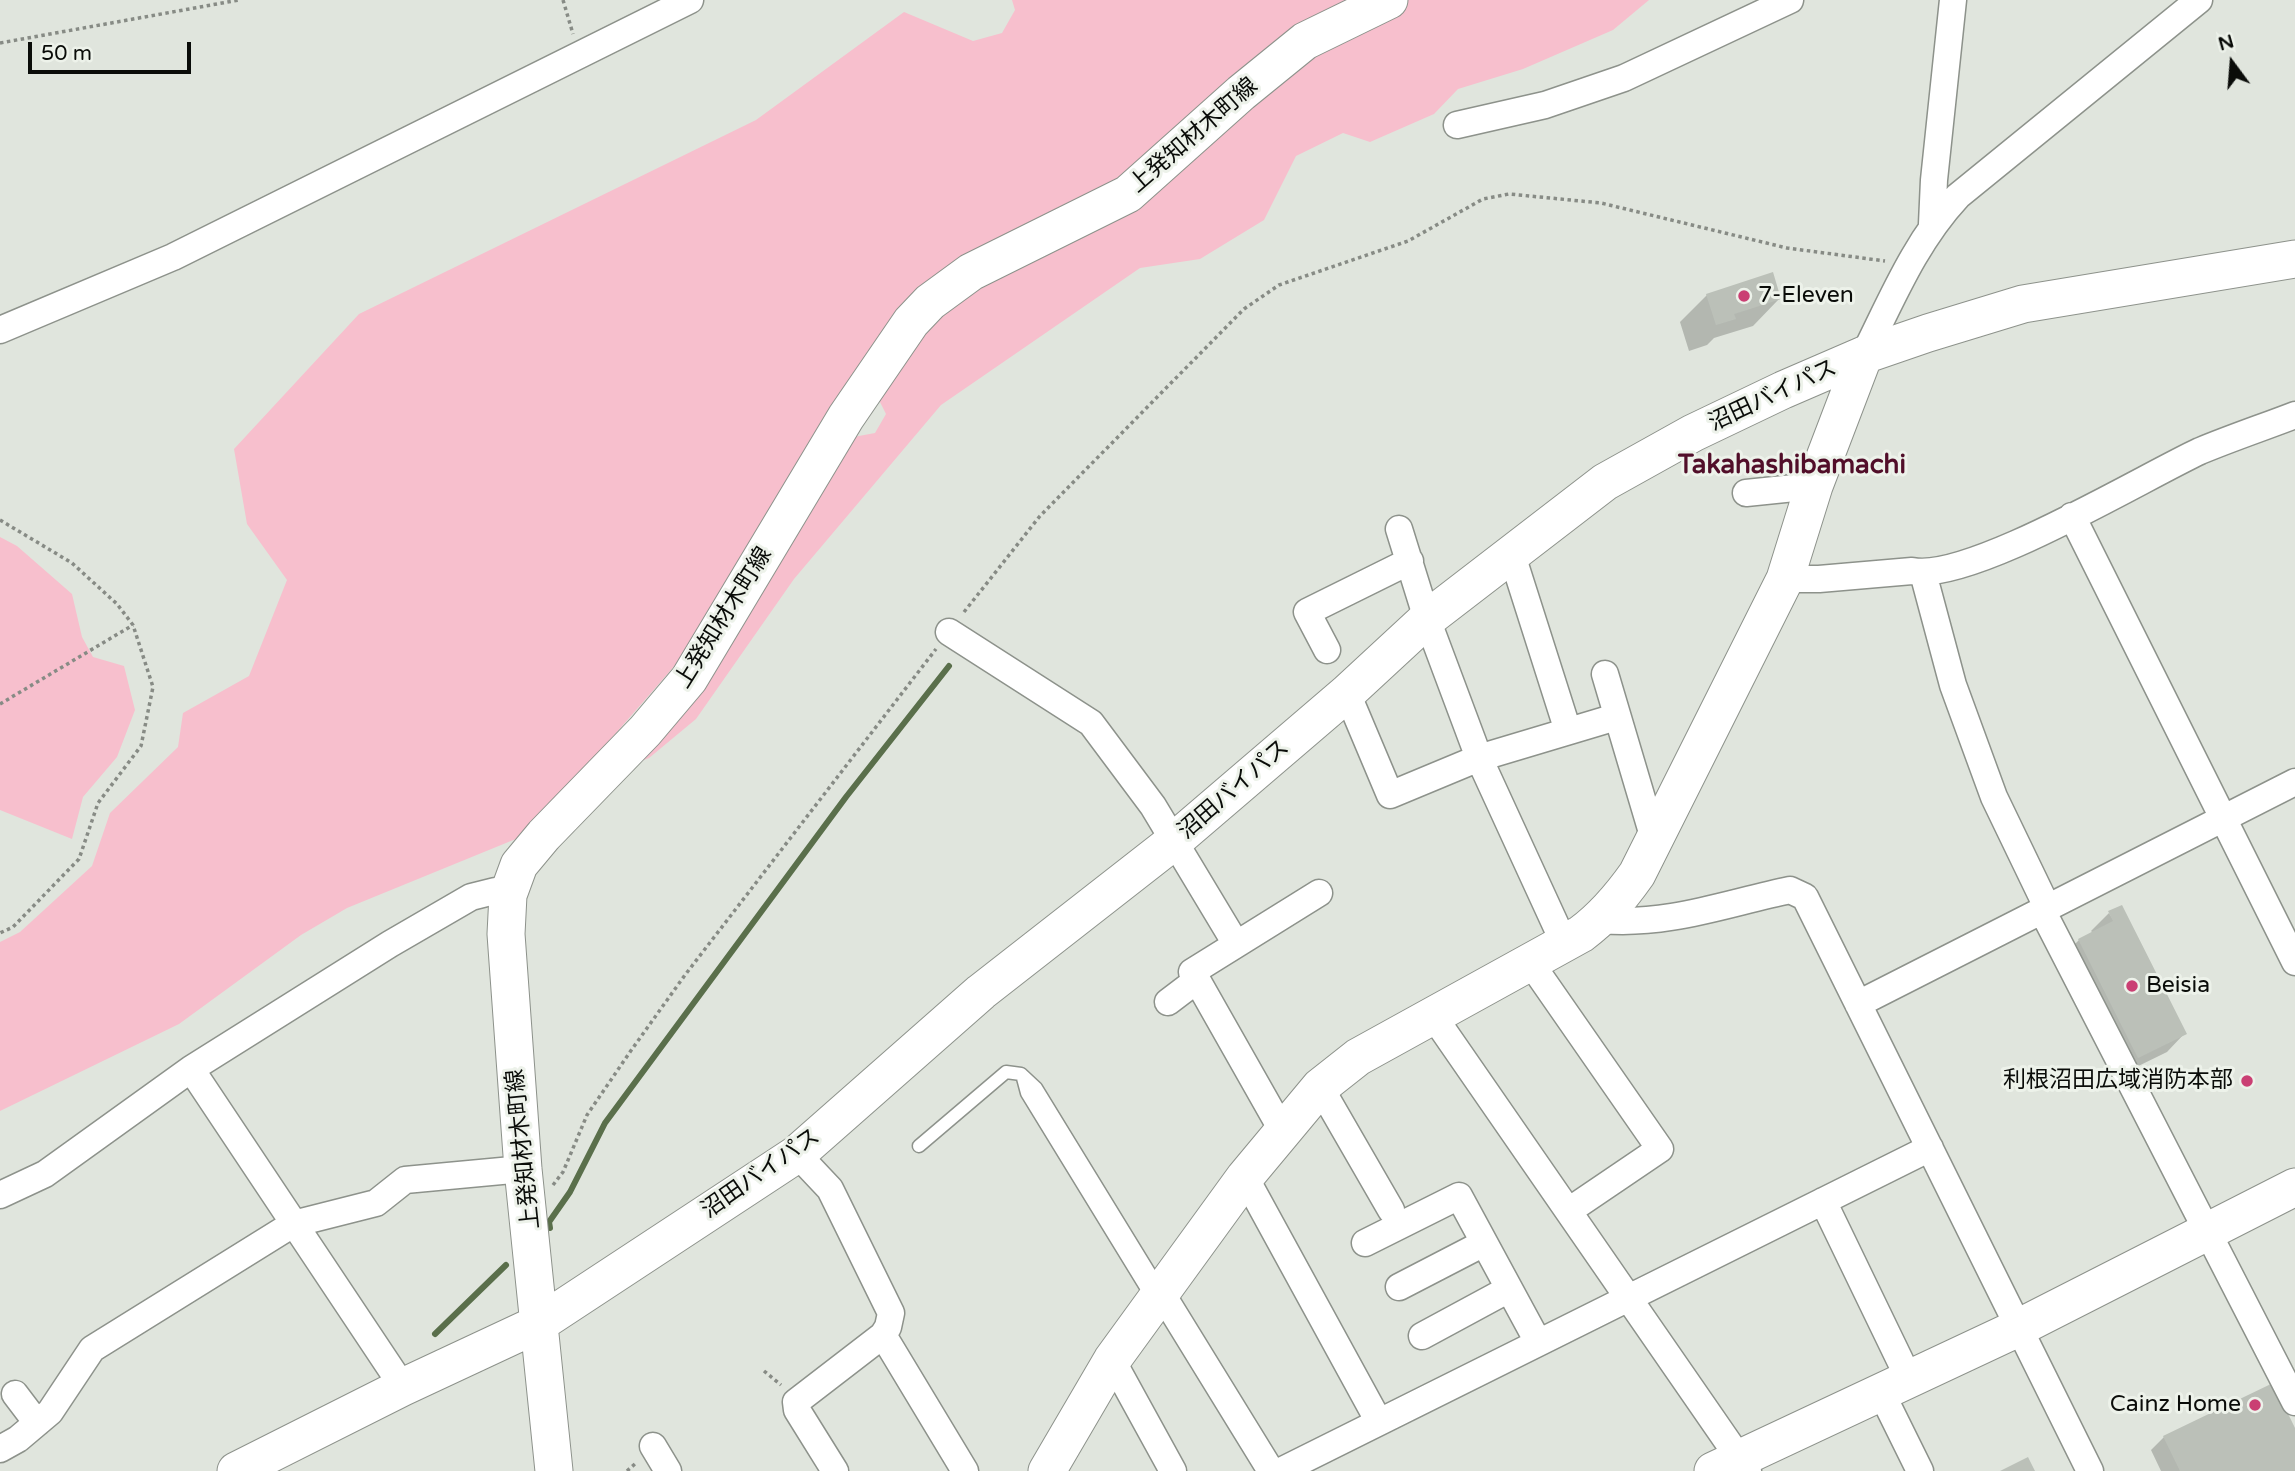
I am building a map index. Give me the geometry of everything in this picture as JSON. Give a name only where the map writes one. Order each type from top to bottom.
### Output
[{"type":"street","points":[[0,330],[173,257],[690,0]]},
{"type":"street","name":"上発知材木町線","points":[[554,1471],[530,1209],[523,1169],[506,934],[508,895],[519,865],[531,849],[645,731],[695,671],[846,417],[911,322],[951,284],[971,272],[1128,194],[1241,93],[1305,41],[1389,0]]},
{"type":"street","points":[[1457,125],[1545,105],[1624,78],[1790,0]]},
{"type":"street","points":[[1932,223],[1952,0]]},
{"type":"street","points":[[1047,1471],[1112,1360],[1245,1177],[1320,1087],[1358,1057],[1434,1017],[1601,920],[1637,874],[1785,579],[1814,486],[1864,355],[1908,265],[1932,223],[1958,196],[2199,0]]},
{"type":"street","name":"沼田バイパス","points":[[236,1471],[403,1387],[540,1323],[797,1154],[982,992],[1173,842],[1347,693],[1427,619],[1605,482],[1682,439],[1864,355],[2023,304],[2295,259]]},
{"type":"street","points":[[1785,579],[1819,579],[1912,571],[1923,573],[1980,559],[2201,451],[2295,415]]},
{"type":"street","points":[[1746,493],[1814,486]]},
{"type":"street","points":[[2072,516],[2295,962]]},
{"type":"street","points":[[1399,529],[1427,619],[1479,758],[1564,943]]},
{"type":"street","points":[[1511,552],[1568,731]]},
{"type":"street","points":[[1326,650],[1307,612],[1410,561]]},
{"type":"street","points":[[1923,573],[1953,685],[1994,797],[2045,909],[2295,1402]]},
{"type":"street","points":[[949,632],[1091,723],[1153,806],[1236,944]]},
{"type":"street","points":[[1605,674],[1654,839]]},
{"type":"street","points":[[1347,693],[1390,795],[1479,758],[1616,717]]},
{"type":"street","points":[[1858,1004],[2295,782]]},
{"type":"street","points":[[1601,920],[1628,922],[1699,914],[1790,890],[1805,897],[2090,1471]]},
{"type":"street","points":[[0,1195],[45,1174],[191,1069],[390,944],[471,897],[495,891],[508,895]]},
{"type":"street","points":[[1283,1130],[1192,972],[1319,893]]},
{"type":"street","points":[[1530,962],[1660,1149],[1570,1210]]},
{"type":"street","points":[[1168,1002],[1197,981]]},
{"type":"street","points":[[1434,1017],[1629,1296],[1734,1466],[1895,1385],[2018,1328],[2295,1187]]},
{"type":"street","points":[[191,1069],[403,1387]]},
{"type":"street","points":[[1320,1087],[1391,1210]]},
{"type":"street","points":[[1281,1471],[1930,1148]]},
{"type":"street","points":[[797,1154],[830,1189],[890,1307],[891,1318],[883,1335],[796,1402],[797,1410],[835,1471]]},
{"type":"street","points":[[0,1449],[50,1412],[92,1349],[293,1224],[376,1203],[405,1180],[523,1169]]},
{"type":"street","points":[[1245,1177],[1379,1422]]},
{"type":"street","points":[[1365,1243],[1459,1196],[1538,1342]]},
{"type":"street","points":[[1823,1201],[1895,1385],[1920,1471]]},
{"type":"street","points":[[1399,1287],[1484,1243]]},
{"type":"street","points":[[1422,1336],[1509,1289]]},
{"type":"street","points":[[1159,1298],[1271,1471]]},
{"type":"street","points":[[883,1335],[965,1471]]},
{"type":"street","points":[[1112,1360],[1172,1471]]},
{"type":"street","points":[[15,1394],[37,1423]]},
{"type":"street","points":[[653,1447],[668,1471]]},
{"type":"lane","points":[[919,1146],[1006,1072],[1021,1073],[1027,1093],[1159,1298]]},
{"type":"path","points":[[0,43],[239,0]]},
{"type":"path","points":[[563,0],[576,42],[590,52]]},
{"type":"path","points":[[530,1209],[563,1172],[587,1115],[677,986],[1041,516],[1244,309],[1279,285],[1408,241],[1482,199],[1532,195],[1601,202],[1787,248],[1908,265]]},
{"type":"path","points":[[0,520],[89,575],[133,625],[153,687],[141,746],[98,803],[79,859],[13,927],[0,933]]},
{"type":"path","points":[[0,704],[133,625]]},
{"type":"shaded area","points":[[1012,0],[1359,0],[1117,185],[972,252],[684,655],[528,834],[347,908],[301,935],[179,1024],[0,1111],[0,942],[20,932],[92,866],[110,813],[178,747],[183,713],[249,676],[287,580],[247,524],[234,449],[359,314],[756,120],[904,12],[973,41],[1002,33],[1015,10]]},
{"type":"shaded area","points":[[1407,0],[1649,0],[1613,30],[1523,69],[1458,89],[1434,114],[1370,142],[1343,133],[1296,156],[1264,220],[1200,259],[1140,268],[941,405],[794,579],[696,719],[649,758],[628,766],[848,438],[875,433],[886,414],[875,392],[899,354],[969,285],[1208,138],[1253,107],[1285,70],[1357,37]]},
{"type":"shaded area","points":[[0,537],[17,546],[72,594],[82,637],[93,657],[124,666],[135,710],[117,757],[83,797],[72,839],[0,810]]},
{"type":"building","name":"7-Eleven","points":[[1773,272],[1781,299],[1734,314],[1736,319],[1716,325],[1706,294]]},
{"type":"building","name":"Beisia","points":[[2122,905],[2187,1034],[2138,1058],[2078,939],[2113,921],[2108,911]]},
{"type":"building","name":"Cainz Home","points":[[2273,1383],[2295,1428],[2295,1471],[2180,1471],[2163,1436]]},
{"type":"building","points":[[2028,1457],[2035,1471],[2000,1471]]},
{"type":"waterway","points":[[550,1228],[549,1222],[570,1192],[605,1123],[846,797],[949,666]]},
{"type":"waterway","points":[[435,1334],[506,1265]]},
{"type":"place","name":"7-Eleven","points":[[1744,296]]},
{"type":"place","name":"Beisia","points":[[2132,986]]},
{"type":"place","name":"利根沼田広域消防本部","points":[[2247,1081]]},
{"type":"place","name":"Cainz Home","points":[[2255,1405]]},
{"type":"district","name":"Takahashibamachi","points":[[1792,466]]}]
